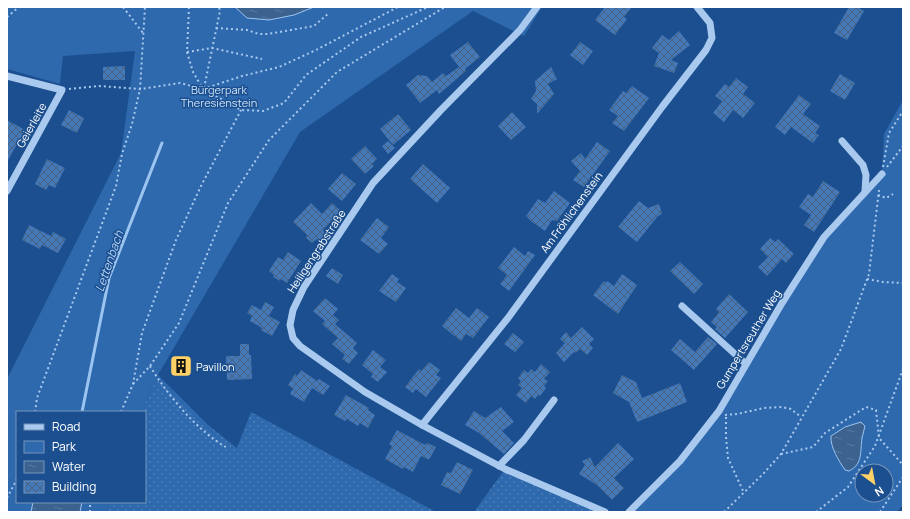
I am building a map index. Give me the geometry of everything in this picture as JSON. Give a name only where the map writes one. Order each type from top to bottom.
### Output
[{"type":"street","name":"Heiligengrabstraße","points":[[537,7],[520,30],[440,111],[373,183],[304,287],[292,310],[290,325],[293,338],[300,346],[365,392],[422,425],[499,466],[605,512]]},
{"type":"street","name":"Am Fröhlichenstein","points":[[422,425],[508,318],[662,107],[706,50],[712,38],[710,23],[697,7]]},
{"type":"street","points":[[7,76],[62,90]]},
{"type":"street","name":"Geierleite","points":[[7,190],[62,90]]},
{"type":"street","points":[[842,141],[863,165],[866,175],[865,191]]},
{"type":"street","name":"Gumpertsreuther Weg","points":[[629,512],[680,461],[719,411],[782,303],[824,238],[882,174]]},
{"type":"street","points":[[682,306],[746,364]]},
{"type":"street","points":[[499,466],[524,440],[554,400]]},
{"type":"path","points":[[7,17],[19,7]]},
{"type":"path","points":[[123,7],[144,34]]},
{"type":"path","points":[[35,411],[39,391],[116,186],[122,154],[132,124],[140,89],[145,7]]},
{"type":"path","points":[[189,7],[187,52],[193,72],[203,89]]},
{"type":"path","points":[[203,89],[220,7]]},
{"type":"path","points":[[203,89],[242,76],[279,67],[316,50],[398,7]]},
{"type":"path","points":[[62,90],[99,86],[140,89],[180,84],[203,89],[241,110],[263,111],[284,103],[306,75],[361,38],[428,7]]},
{"type":"path","points":[[133,384],[150,366],[179,323],[228,203],[269,140],[338,72],[445,7]]},
{"type":"path","points":[[216,28],[246,30],[259,34],[268,34],[314,26],[329,13]]},
{"type":"path","points":[[187,52],[212,48],[262,59]]},
{"type":"path","points":[[120,411],[133,384],[142,333],[176,240],[201,186],[241,110]]},
{"type":"path","points":[[724,512],[781,454],[841,349],[869,274],[878,195],[889,132],[903,111]]},
{"type":"path","points":[[882,174],[903,146]]},
{"type":"path","points":[[878,195],[886,198],[893,194]]},
{"type":"path","points":[[867,280],[903,283]]},
{"type":"path","points":[[150,366],[160,384],[198,426],[226,447]]},
{"type":"path","points":[[816,512],[848,487],[879,438],[903,369]]},
{"type":"path","points":[[781,454],[814,447],[825,433],[866,406],[876,410],[879,438],[903,465]]},
{"type":"path","points":[[719,411],[726,416],[764,408],[782,407],[791,409],[802,417]]},
{"type":"path","points":[[726,416],[728,458],[744,493]]},
{"type":"path","points":[[880,512],[903,476]]},
{"type":"path","points":[[7,498],[16,481]]},
{"type":"green space","name":"Bürgerpark Theresienstein","points":[[7,7],[542,7],[524,36],[473,11],[300,132],[158,375],[141,411],[16,411],[16,503],[108,503],[106,512],[7,512],[7,379],[121,153],[135,51],[63,56],[60,84],[7,69]]},
{"type":"green space","points":[[903,100],[903,505],[897,512],[629,512],[656,486],[719,411],[824,237],[882,174],[884,134]]},
{"type":"green space","points":[[158,375],[208,425],[237,448],[251,412],[436,512],[106,512],[108,503],[146,503],[146,411],[141,411]]},
{"type":"green space","points":[[505,469],[605,512],[474,512]]},
{"type":"water","points":[[235,7],[314,7],[294,15],[269,20],[247,18]]},
{"type":"water","points":[[861,422],[865,426],[859,461],[858,463],[854,463],[854,467],[849,471],[845,470],[838,458],[833,449],[831,440],[831,436],[845,427]]},
{"type":"water","points":[[33,503],[82,503],[80,512],[31,512]]},
{"type":"building","points":[[605,7],[632,7],[624,17],[627,19],[615,35],[595,20]]},
{"type":"building","points":[[849,7],[857,7],[864,11],[847,40],[834,33]]},
{"type":"building","points":[[679,31],[690,45],[671,60],[678,63],[674,73],[654,66],[659,53],[652,48],[662,35],[669,40]]},
{"type":"building","points":[[468,42],[480,57],[439,94],[437,90],[420,103],[406,85],[418,75],[427,76],[432,82],[443,73],[446,76],[459,67],[450,55]]},
{"type":"building","points":[[580,42],[593,51],[583,65],[570,55]]},
{"type":"building","points":[[125,66],[125,80],[103,80],[103,67]]},
{"type":"building","points":[[551,67],[557,79],[548,84],[554,94],[537,114],[537,104],[531,99],[536,91],[535,81]]},
{"type":"building","points":[[840,74],[855,83],[845,100],[830,91]]},
{"type":"building","points":[[736,78],[748,87],[743,94],[755,103],[743,118],[733,110],[724,122],[713,113],[722,101],[715,96],[725,84],[729,87]]},
{"type":"building","points":[[632,86],[649,98],[624,131],[612,123],[618,116],[609,110],[623,91],[626,93]]},
{"type":"building","points":[[799,95],[811,104],[803,114],[820,126],[815,133],[819,135],[813,143],[791,127],[785,135],[775,127]]},
{"type":"building","points":[[69,110],[84,118],[77,133],[61,125]]},
{"type":"building","points":[[512,112],[526,127],[511,140],[498,126]]},
{"type":"building","points":[[398,114],[411,130],[393,145],[380,129]]},
{"type":"building","points":[[7,120],[25,130],[7,162]]},
{"type":"building","points":[[388,141],[395,148],[388,154],[382,146]]},
{"type":"building","points":[[597,142],[610,151],[584,187],[573,180],[580,171],[571,161],[581,153],[585,159]]},
{"type":"building","points":[[365,146],[377,159],[372,164],[374,166],[365,174],[351,159]]},
{"type":"building","points":[[47,159],[65,168],[55,188],[49,185],[46,190],[35,184]]},
{"type":"building","points":[[423,164],[450,188],[437,203],[410,179]]},
{"type":"building","points":[[342,173],[356,184],[342,201],[328,189]]},
{"type":"building","points":[[823,181],[840,192],[814,232],[804,225],[811,215],[799,207],[808,194],[813,197]]},
{"type":"building","points":[[554,191],[570,203],[557,221],[552,220],[545,231],[526,216],[538,199],[545,203]]},
{"type":"building","points":[[639,201],[648,208],[659,204],[662,214],[658,216],[637,242],[618,227]]},
{"type":"building","points":[[311,203],[322,214],[332,203],[341,211],[323,230],[325,234],[319,241],[317,239],[312,243],[306,238],[307,235],[293,222]]},
{"type":"building","points":[[377,218],[389,227],[381,238],[388,244],[379,254],[360,240]]},
{"type":"building","points":[[29,225],[51,236],[53,232],[66,239],[58,253],[42,245],[40,249],[22,240]]},
{"type":"building","points":[[770,238],[775,242],[778,239],[794,254],[786,263],[782,259],[767,276],[758,267],[768,257],[760,249]]},
{"type":"building","points":[[514,247],[525,256],[528,251],[535,255],[509,291],[500,284],[507,275],[498,268]]},
{"type":"building","points":[[288,252],[301,261],[287,283],[281,279],[280,281],[273,277],[274,275],[269,271],[278,257],[283,260]]},
{"type":"building","points":[[680,262],[703,284],[694,294],[670,271]]},
{"type":"building","points":[[332,268],[343,275],[338,284],[326,276]]},
{"type":"building","points":[[392,274],[399,279],[397,282],[406,288],[396,302],[379,291]]},
{"type":"building","points":[[622,274],[637,285],[618,314],[593,295],[604,281],[606,283],[607,281],[614,286]]},
{"type":"building","points":[[729,294],[748,312],[725,338],[715,329],[717,327],[711,322],[719,312],[716,309]]},
{"type":"building","points":[[325,298],[338,309],[333,315],[339,320],[335,324],[357,343],[353,348],[358,353],[349,364],[342,359],[345,355],[332,344],[338,338],[322,324],[325,321],[313,311]]},
{"type":"building","points":[[265,302],[274,307],[269,316],[280,322],[272,336],[261,330],[262,328],[250,321],[252,316],[247,313],[252,305],[261,310]]},
{"type":"building","points":[[456,308],[469,318],[477,308],[489,317],[473,338],[466,334],[461,341],[442,326]]},
{"type":"building","points":[[582,327],[594,339],[589,344],[593,348],[587,355],[580,349],[576,353],[574,352],[564,362],[556,353],[565,343],[560,339],[566,332],[571,338]]},
{"type":"building","points":[[513,333],[524,342],[515,352],[504,344]]},
{"type":"building","points":[[708,337],[717,344],[694,370],[671,350],[680,339],[695,352]]},
{"type":"building","points":[[240,344],[249,344],[252,379],[227,380],[226,356],[240,356]]},
{"type":"building","points":[[373,350],[386,360],[380,367],[387,372],[378,382],[371,377],[373,374],[362,365]]},
{"type":"building","name":"Pavillon","points":[[181,358],[189,365],[181,374],[173,366]]},
{"type":"building","points":[[429,362],[440,370],[436,375],[441,378],[426,397],[416,389],[413,393],[405,387],[419,369],[421,371]]},
{"type":"building","points":[[541,364],[550,372],[544,379],[548,381],[544,386],[546,388],[540,396],[538,395],[535,399],[531,396],[526,403],[516,395],[522,388],[518,385],[521,381],[518,378],[524,370],[528,373],[531,369],[535,372]]},
{"type":"building","points":[[301,370],[317,381],[319,379],[330,386],[323,395],[312,388],[304,402],[290,394],[293,389],[288,385],[295,374],[297,376]]},
{"type":"building","points":[[622,375],[636,382],[642,398],[680,383],[687,402],[637,422],[629,402],[613,393]]},
{"type":"building","points":[[346,395],[369,408],[368,410],[375,415],[368,428],[360,423],[358,426],[347,419],[345,421],[334,415]]},
{"type":"building","points":[[501,407],[514,422],[502,431],[514,443],[504,454],[479,433],[465,425],[474,411],[485,418]]},
{"type":"building","points":[[397,430],[425,445],[427,443],[436,447],[429,460],[421,456],[413,472],[404,467],[403,469],[385,459],[392,446],[389,444]]},
{"type":"building","points":[[618,443],[634,459],[614,478],[624,488],[612,500],[597,485],[579,474],[585,465],[582,461],[590,457],[595,467]]},
{"type":"building","points":[[457,462],[473,470],[460,494],[441,485],[447,472],[451,473]]},
{"type":"waterway","name":"Lettenbach","points":[[82,411],[109,278],[162,143]]},
{"type":"place","name":"Pavillon","points":[[181,366]]}]
